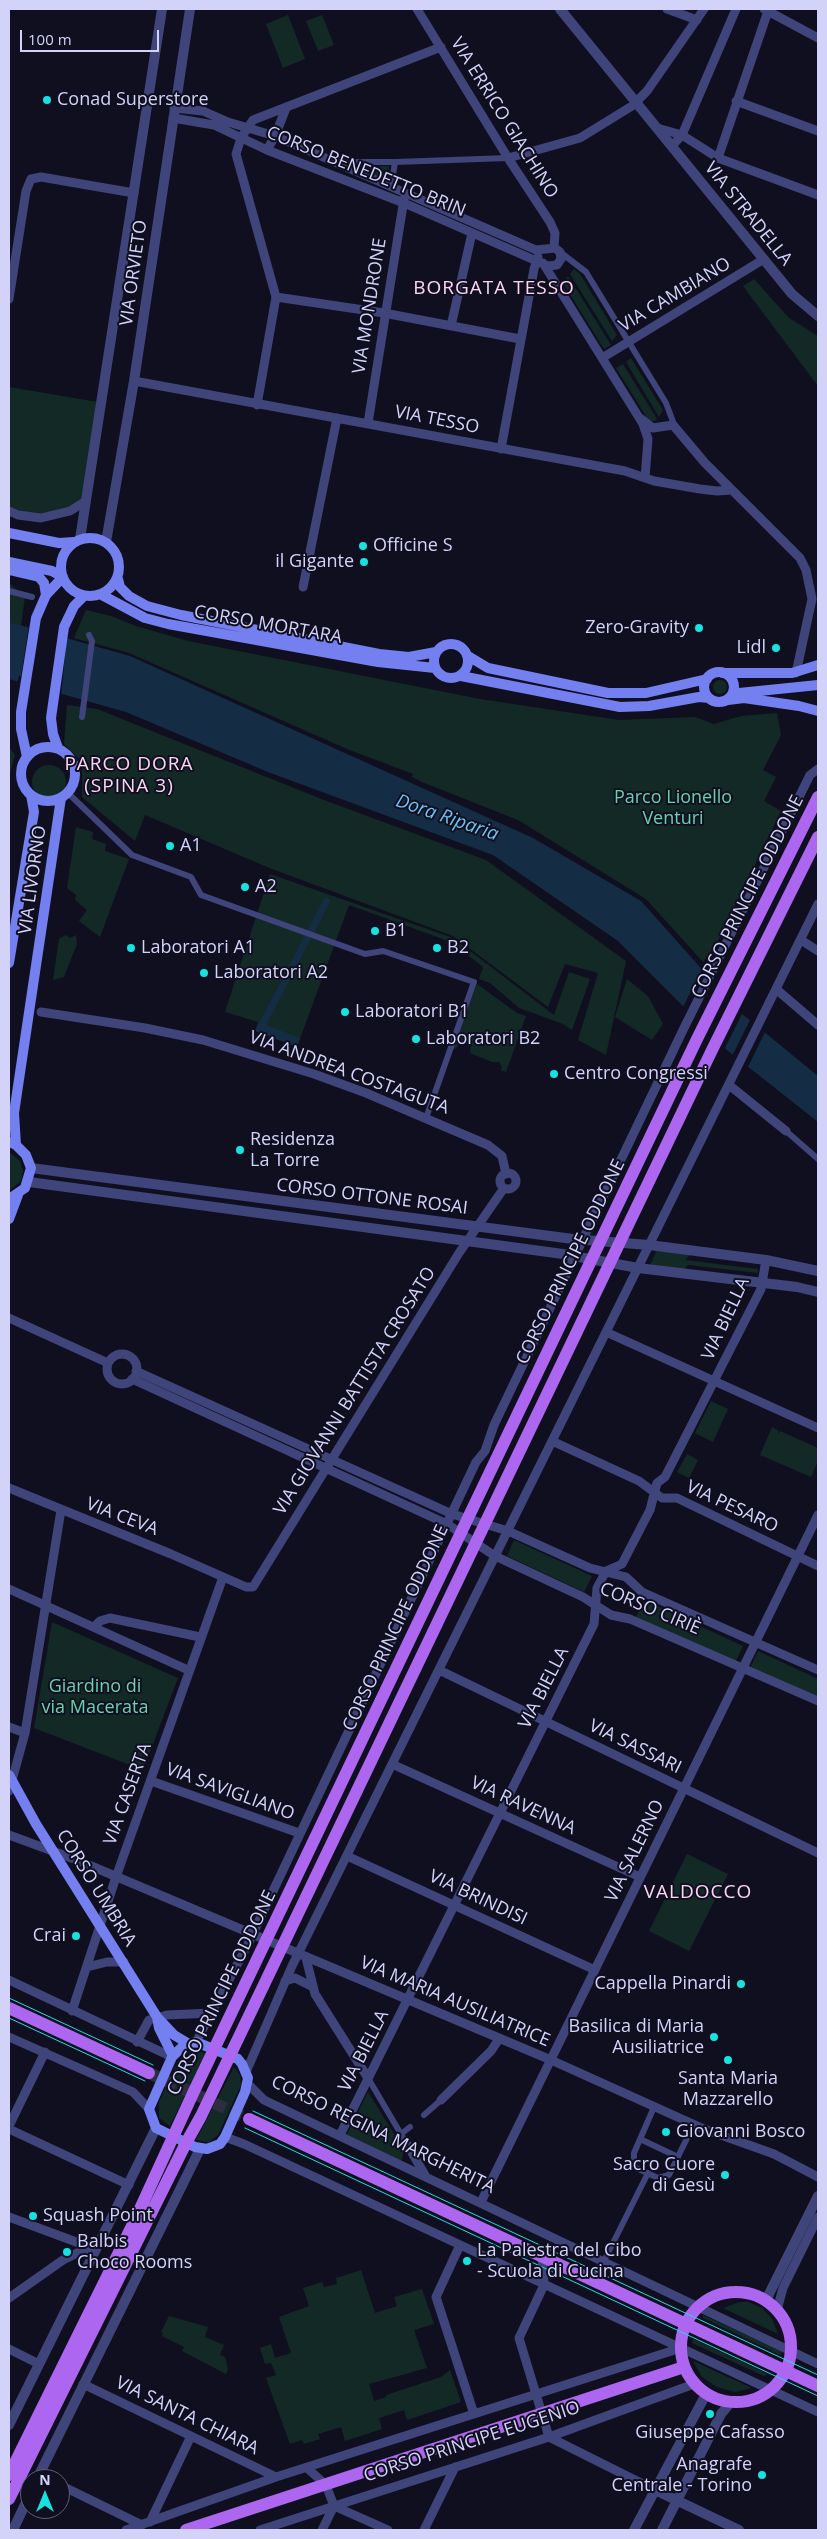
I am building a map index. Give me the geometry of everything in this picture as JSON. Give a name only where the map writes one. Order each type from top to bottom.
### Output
[{"type":"main road","points":[[9,533],[59,543],[95,537],[106,542],[117,556],[118,579],[111,588],[100,594],[84,596],[71,589],[63,577],[52,571],[9,562]]},
{"type":"main road","points":[[27,756],[21,729],[36,618],[46,596],[63,577],[62,561],[64,553],[77,541]]},
{"type":"main road","points":[[9,570],[39,577],[44,583],[46,596]]},
{"type":"main road","name":"CORSO MORTARA","points":[[118,579],[120,587],[129,596],[147,606],[181,615],[387,655],[409,657],[436,652]]},
{"type":"main road","name":"CORSO MORTARA","points":[[100,594],[146,618],[168,624],[378,662],[435,668]]},
{"type":"main road","points":[[58,748],[51,726],[52,703],[64,627],[74,606],[84,596]]},
{"type":"main road","points":[[710,698],[699,697],[649,706],[620,707],[461,676],[444,676],[435,668],[436,652],[450,644],[458,646],[468,656],[488,668],[608,693],[631,695],[707,679],[713,674],[796,673],[818,665]]},
{"type":"main road","points":[[461,676],[468,668],[468,656]]},
{"type":"main road","points":[[722,673],[733,681],[818,673]]},
{"type":"main road","points":[[707,679],[705,689],[710,698],[716,702],[730,697],[818,685]]},
{"type":"main road","points":[[730,697],[733,681]]},
{"type":"main road","points":[[730,697],[799,706],[818,712]]},
{"type":"main road","points":[[41,748],[58,748],[67,754],[74,766],[75,780],[65,795],[47,801],[32,795],[25,789],[21,777],[23,763],[27,756],[41,748]]},
{"type":"main road","name":"VIA LIVORNO","points":[[9,963],[34,812],[32,795]]},
{"type":"main road","name":"VIA LIVORNO","points":[[13,1144],[15,1107],[65,795]]},
{"type":"main road","name":"CORSO PRINCIPE ODDONE","points":[[9,2475],[127,2237],[215,2048],[697,1039],[818,797]]},
{"type":"main road","name":"CORSO PRINCIPE ODDONE","points":[[9,2499],[201,2116],[712,1050],[818,837]]},
{"type":"main road","points":[[9,1219],[14,1197],[29,1182],[31,1168],[26,1154],[13,1144]]},
{"type":"main road","name":"CORSO UMBRIA","points":[[11,1778],[54,1852],[157,2017],[174,2035],[193,2043]]},
{"type":"main road","points":[[9,2008],[149,2073]]},
{"type":"main road","name":"CORSO UMBRIA","points":[[157,2017],[159,2028],[173,2056]]},
{"type":"main road","points":[[173,2056],[178,2050],[193,2043],[215,2048],[230,2055],[242,2064],[246,2072]]},
{"type":"main road","name":"CORSO PRINCIPE ODDONE","points":[[149,2108],[173,2056]]},
{"type":"main road","name":"CORSO REGINA MARGHERITA","points":[[246,2072],[248,2084]]},
{"type":"main road","points":[[149,2108],[156,2128],[200,2149],[214,2148],[225,2138],[248,2084]]},
{"type":"main road","points":[[249,2119],[818,2386]]},
{"type":"main road","points":[[732,2292],[751,2294],[766,2300],[777,2310],[788,2327],[792,2351],[786,2371],[771,2390],[752,2400],[731,2402],[706,2394],[694,2384],[684,2367],[681,2348],[686,2324],[699,2306],[714,2296],[732,2292]]},
{"type":"main road","name":"CORSO PRINCIPE EUGENIO","points":[[186,2530],[684,2367]]},
{"type":"street","name":"VIA ORVIETO","points":[[77,541],[86,501],[162,9]]},
{"type":"street","name":"VIA ORVIETO","points":[[106,542],[134,381],[190,9]]},
{"type":"street","name":"VIA ERRICO GIACHINO","points":[[417,9],[508,158],[550,222],[555,233],[550,250],[558,263],[555,274],[557,286]]},
{"type":"street","points":[[560,9],[636,102]]},
{"type":"street","points":[[667,9],[697,20]]},
{"type":"street","points":[[334,162],[508,158],[580,138],[636,102],[647,91],[704,9]]},
{"type":"street","points":[[672,146],[682,135],[736,9]]},
{"type":"street","points":[[718,158],[767,10],[818,38]]},
{"type":"street","points":[[257,405],[276,297],[236,154],[241,138],[253,120],[441,47]]},
{"type":"street","name":"VIA STRADELLA","points":[[636,102],[792,294],[818,316]]},
{"type":"street","points":[[736,102],[818,131]]},
{"type":"street","points":[[267,150],[276,136],[286,108]]},
{"type":"street","name":"CORSO BENEDETTO BRIN","points":[[174,113],[203,111],[276,136],[536,250],[550,250]]},
{"type":"street","name":"CORSO BENEDETTO BRIN","points":[[174,113],[214,125],[267,150],[404,203],[540,263]]},
{"type":"street","points":[[657,128],[682,135],[718,158],[818,195]]},
{"type":"street","points":[[391,188],[394,162]]},
{"type":"street","name":"VIA ORVIETO","points":[[9,299],[26,191],[31,179],[41,177],[134,194]]},
{"type":"street","name":"VIA MONDRONE","points":[[368,423],[384,313],[404,203],[404,193]]},
{"type":"street","points":[[451,326],[472,233]]},
{"type":"street","points":[[501,449],[520,339],[540,263],[550,250],[586,272],[668,406],[671,421],[696,454],[800,558],[806,570],[812,599],[796,673]]},
{"type":"street","name":"VIA CAMBIANO","points":[[602,358],[764,259]]},
{"type":"street","points":[[540,263],[551,267],[558,263]]},
{"type":"street","points":[[540,263],[557,286],[640,418],[648,439],[645,478]]},
{"type":"street","points":[[276,297],[384,313],[520,339]]},
{"type":"street","name":"VIA TESSO","points":[[134,381],[625,471],[645,478],[717,491],[732,490]]},
{"type":"street","points":[[303,587],[337,418]]},
{"type":"street","points":[[640,418],[650,427],[656,428],[670,424],[675,427]]},
{"type":"street","points":[[9,511],[18,515],[41,518],[70,511],[86,501]]},
{"type":"street","points":[[9,591],[32,596]]},
{"type":"street","points":[[82,717],[92,641],[89,635]]},
{"type":"street","name":"CORSO PRINCIPE ODDONE","points":[[193,2043],[212,2013],[252,1935],[476,1462],[485,1451],[494,1425],[684,1028],[810,775],[818,768]]},
{"type":"street","points":[[65,795],[132,855],[191,877],[201,895],[257,917],[365,954],[383,951],[474,982],[426,1118]]},
{"type":"street","points":[[246,2072],[285,1981],[302,1956],[347,1856],[392,1764],[818,904]]},
{"type":"street","points":[[801,940],[818,951]]},
{"type":"street","points":[[776,988],[818,1025]]},
{"type":"street","name":"VIA ANDREA COSTAGUTA","points":[[41,1012],[145,1028],[248,1052],[357,1090],[494,1148],[504,1161],[506,1174],[501,1182],[504,1188]]},
{"type":"street","points":[[729,1085],[818,1159]]},
{"type":"street","name":"CORSO OTTONE ROSAI","points":[[31,1168],[477,1227],[766,1260],[818,1271]]},
{"type":"street","name":"CORSO OTTONE ROSAI","points":[[29,1182],[575,1256],[638,1268],[798,1287],[818,1292]]},
{"type":"street","name":"VIA GIOVANNI BATTISTA CROSATO","points":[[223,1577],[246,1587],[252,1587],[467,1241],[504,1188]]},
{"type":"street","name":"VIA BIELLA","points":[[340,2135],[594,1624],[598,1588],[606,1571],[622,1564],[650,1510],[657,1483],[665,1477],[715,1382],[762,1284],[766,1260]]},
{"type":"street","points":[[9,1318],[108,1363]]},
{"type":"street","points":[[606,1332],[818,1428]]},
{"type":"street","points":[[125,1355],[132,1359],[134,1375],[122,1384],[114,1382],[107,1372],[108,1363],[114,1357],[125,1355]]},
{"type":"street","points":[[134,1375],[329,1464]]},
{"type":"street","name":"VIA PESARO","points":[[552,1441],[639,1481],[662,1498],[678,1498],[818,1566]]},
{"type":"street","name":"CORSO CIRIÈ","points":[[329,1464],[452,1514],[508,1531],[590,1568],[626,1577],[642,1592],[818,1670]]},
{"type":"street","name":"CORSO CIRIÈ","points":[[329,1464],[447,1524],[495,1556],[583,1597],[597,1608],[630,1619],[818,1701]]},
{"type":"street","name":"VIA CEVA","points":[[9,1488],[223,1577]]},
{"type":"street","points":[[9,1792],[11,1778],[25,1733],[47,1607],[61,1510]]},
{"type":"street","name":"VIA SALERNO","points":[[481,2202],[818,1515]]},
{"type":"street","name":"VIA CASERTA","points":[[72,2011],[188,1670],[223,1577]]},
{"type":"street","points":[[9,1589],[188,1670]]},
{"type":"street","points":[[94,1627],[110,1618],[200,1637]]},
{"type":"street","name":"VIA SASSARI","points":[[439,1670],[818,1852]]},
{"type":"street","points":[[9,1727],[25,1733]]},
{"type":"street","name":"VIA RAVENNA","points":[[392,1764],[640,1877]]},
{"type":"street","name":"VIA SAVIGLIANO","points":[[151,1781],[299,1834]]},
{"type":"street","name":"VIA MARIA AUSILIATRICE","points":[[9,1835],[116,1877],[551,2060],[694,2124],[774,2154],[818,2177]]},
{"type":"street","name":"VIA BRINDISI","points":[[347,1856],[595,1970]]},
{"type":"street","points":[[302,1956],[314,1994],[368,2078],[425,2175]]},
{"type":"street","points":[[86,1967],[107,1962],[124,1962]]},
{"type":"street","points":[[285,1981],[296,1978],[311,1986]]},
{"type":"street","points":[[9,1980],[137,2042],[173,2056]]},
{"type":"street","name":"CORSO PRINCIPE ODDONE","points":[[157,2017],[212,2013]]},
{"type":"street","points":[[137,2042],[149,2020],[157,2017]]},
{"type":"street","points":[[9,2037],[133,2092],[149,2108]]},
{"type":"street","points":[[424,2115],[491,2051],[498,2038]]},
{"type":"street","points":[[45,2052],[9,2127],[129,2185]]},
{"type":"street","name":"CORSO REGINA MARGHERITA","points":[[248,2084],[264,2100],[425,2175],[818,2364]]},
{"type":"street","points":[[654,2107],[634,2153],[634,2167],[658,2178],[669,2175],[694,2124]]},
{"type":"street","points":[[403,2138],[410,2127]]},
{"type":"street","points":[[9,2425],[156,2128]]},
{"type":"street","points":[[225,2138],[244,2144],[818,2412]]},
{"type":"street","points":[[640,2139],[678,2157]]},
{"type":"street","points":[[45,2469],[83,2384],[200,2149]]},
{"type":"street","points":[[595,2282],[648,2173]]},
{"type":"street","points":[[766,2300],[818,2196]]},
{"type":"street","points":[[9,2217],[96,2249]]},
{"type":"street","points":[[777,2310],[783,2288],[818,2217]]},
{"type":"street","points":[[460,2245],[436,2297],[474,2414]]},
{"type":"street","points":[[9,2298],[63,2260],[77,2253],[96,2249]]},
{"type":"street","points":[[542,2257],[544,2285],[520,2338],[544,2413],[549,2437],[739,2530]]},
{"type":"street","name":"CORSO PRINCIPE EUGENIO","points":[[126,2530],[145,2526],[276,2477],[681,2348]]},
{"type":"street","points":[[9,2349],[39,2364]]},
{"type":"street","name":"VIA SANTA CHIARA","points":[[83,2384],[276,2477]]},
{"type":"street","name":"CORSO PRINCIPE EUGENIO","points":[[260,2530],[549,2437],[694,2384]]},
{"type":"street","points":[[634,2530],[706,2394]]},
{"type":"street","points":[[662,2530],[721,2414],[731,2402]]},
{"type":"street","points":[[70,2490],[145,2526],[191,2436]]},
{"type":"street","points":[[424,2530],[454,2467]]},
{"type":"street","points":[[306,2468],[326,2484],[334,2506],[388,2530]]},
{"type":"street","points":[[322,2530],[334,2506]]},
{"type":"street","points":[[13,2530],[20,2515]]},
{"type":"green space","points":[[288,15],[305,59],[283,68],[266,24]]},
{"type":"green space","points":[[322,15],[334,45],[318,51],[306,21]]},
{"type":"green space","points":[[389,166],[387,181],[353,167]]},
{"type":"green space","points":[[574,269],[580,274],[617,335],[612,341],[570,274]]},
{"type":"green space","points":[[568,276],[611,345],[604,349],[563,283]]},
{"type":"green space","points":[[754,279],[789,318],[818,336],[818,386],[743,286]]},
{"type":"green space","points":[[631,358],[663,410],[659,417],[626,362]]},
{"type":"green space","points":[[623,364],[657,419],[655,421],[649,421],[616,368]]},
{"type":"green space","points":[[9,387],[98,402],[83,499],[59,512],[48,514],[19,512],[9,508]]},
{"type":"green space","points":[[9,583],[25,597],[21,626],[9,622]]},
{"type":"green space","name":"Parco Lionello Venturi","points":[[86,610],[111,616],[136,626],[188,641],[480,699],[619,720],[695,717],[714,724],[741,716],[777,713],[781,735],[763,770],[776,777],[764,801],[781,811],[717,943],[703,962],[646,899],[518,820],[422,782],[412,777],[413,774],[347,749],[129,653],[74,638]]},
{"type":"green space","points":[[720,680],[725,682],[727,687],[725,692],[720,694],[715,692],[713,687],[715,682]]},
{"type":"green space","points":[[67,705],[97,709],[324,800],[486,860],[626,961],[606,1055],[578,1040],[598,973],[565,964],[548,1007],[453,936],[272,869],[145,815],[135,841],[82,797],[82,762],[64,744]]},
{"type":"green space","points":[[9,747],[15,755],[9,777]]},
{"type":"green space","points":[[49,765],[56,766],[61,770],[65,775],[65,789],[61,794],[56,798],[49,799],[42,798],[37,794],[33,789],[32,782],[33,775],[37,770],[42,766]]},
{"type":"green space","points":[[76,827],[93,832],[92,839],[106,844],[105,851],[129,859],[100,937],[79,921],[87,910],[75,900],[76,895],[67,888]]},
{"type":"green space","points":[[270,874],[453,938],[554,1015],[569,972],[590,979],[572,1030],[563,1024],[519,1008],[490,983],[479,979],[483,967],[451,942],[349,905],[297,1047],[255,1031],[258,1022],[225,1012]]},
{"type":"green space","points":[[66,935],[70,938],[76,935],[77,944],[64,977],[53,980],[59,939]]},
{"type":"green space","points":[[627,979],[648,996],[663,1024],[652,1040],[615,1017]]},
{"type":"green space","points":[[477,984],[517,1013],[526,1016],[506,1072],[501,1070],[502,1067],[499,1062],[492,1062],[470,1053],[471,1047],[468,1043],[460,1043],[456,1049],[453,1048]]},
{"type":"green space","points":[[9,1152],[20,1161],[23,1171],[21,1181],[9,1191]]},
{"type":"green space","points":[[657,1250],[691,1254],[685,1260],[758,1269],[758,1273],[688,1265],[683,1271],[649,1267]]},
{"type":"green space","points":[[711,1401],[728,1409],[713,1442],[695,1433]]},
{"type":"green space","points":[[772,1427],[779,1431],[777,1436],[780,1431],[818,1448],[818,1461],[811,1477],[760,1455]]},
{"type":"green space","points":[[687,1454],[698,1460],[689,1478],[677,1472]]},
{"type":"green space","points":[[514,1540],[592,1576],[584,1592],[507,1556]]},
{"type":"green space","points":[[644,1600],[743,1646],[735,1663],[636,1617]]},
{"type":"green space","name":"Giardino di via Macerata","points":[[52,1622],[178,1678],[143,1770],[34,1728]]},
{"type":"green space","points":[[758,1651],[818,1679],[818,1699],[750,1668]]},
{"type":"green space","points":[[687,1854],[728,1874],[689,1951],[649,1931]]},
{"type":"green space","points":[[200,2050],[205,2054],[170,2126],[159,2118],[159,2102],[178,2061],[189,2051]]},
{"type":"green space","points":[[234,2067],[240,2075],[241,2085],[218,2135],[209,2142],[196,2140]]},
{"type":"green space","points":[[368,2092],[404,2150],[401,2163],[346,2136]]},
{"type":"green space","points":[[361,2270],[375,2313],[397,2306],[394,2297],[422,2289],[434,2324],[414,2330],[427,2368],[369,2384],[374,2401],[386,2397],[386,2395],[441,2377],[450,2370],[461,2402],[407,2420],[404,2410],[379,2418],[382,2429],[345,2441],[341,2427],[318,2434],[320,2439],[304,2444],[302,2440],[290,2444],[266,2378],[276,2375],[271,2363],[265,2364],[260,2348],[271,2344],[275,2358],[291,2353],[279,2317],[309,2306],[303,2288],[322,2282],[324,2287],[337,2284],[336,2278]]},
{"type":"green space","points":[[740,2302],[748,2302],[762,2308],[772,2319],[778,2334],[723,2308]]},
{"type":"green space","points":[[703,2315],[781,2351],[782,2354],[780,2355],[703,2318]]},
{"type":"green space","points":[[169,2316],[208,2327],[205,2337],[224,2345],[220,2355],[225,2357],[228,2369],[226,2374],[182,2351],[184,2347],[162,2336],[163,2333],[161,2332]]},
{"type":"green space","points":[[693,2339],[768,2374],[764,2376],[692,2343]]},
{"type":"green space","points":[[693,2361],[752,2388],[735,2392],[717,2387],[702,2377]]},
{"type":"water","name":"Dora Riparia","points":[[9,622],[130,656],[533,838],[641,901],[741,1013],[818,1076],[818,1122],[727,1050],[618,941],[493,855],[268,772],[126,712],[9,679]]},
{"type":"water","points":[[325,897],[331,900],[266,1025],[300,1038],[297,1047],[255,1031]]},
{"type":"pier","points":[[29,625],[67,636],[61,697],[17,684],[19,676],[21,676]]},
{"type":"pier","points":[[703,967],[743,1012],[724,1050],[682,1009]]},
{"type":"pier","points":[[751,1018],[766,1030],[747,1069],[732,1056]]},
{"type":"tunnel","points":[[149,2073],[249,2119]]},
{"type":"tram line","points":[[9,1998],[153,2065]]},
{"type":"tram line","points":[[9,2018],[145,2081]]},
{"type":"tram line","points":[[253,2111],[818,2375]]},
{"type":"tram line","points":[[245,2128],[818,2396]]},
{"type":"place","name":"Conad Superstore","points":[[47,100]]},
{"type":"place","name":"Officine S","points":[[363,546]]},
{"type":"place","name":"il Gigante","points":[[364,562]]},
{"type":"place","name":"Zero-Gravity","points":[[699,628]]},
{"type":"place","name":"Lidl","points":[[776,648]]},
{"type":"place","name":"A1","points":[[170,846]]},
{"type":"place","name":"A2","points":[[245,887]]},
{"type":"place","name":"B1","points":[[375,931]]},
{"type":"place","name":"Laboratori A1","points":[[131,948]]},
{"type":"place","name":"B2","points":[[437,948]]},
{"type":"place","name":"Laboratori A2","points":[[204,973]]},
{"type":"place","name":"Laboratori B1","points":[[345,1012]]},
{"type":"place","name":"Laboratori B2","points":[[416,1039]]},
{"type":"place","name":"Centro Congressi","points":[[554,1074]]},
{"type":"place","name":"Residenza La Torre","points":[[240,1150]]},
{"type":"place","name":"Crai","points":[[76,1936]]},
{"type":"place","name":"Cappella Pinardi","points":[[741,1984]]},
{"type":"place","name":"Basilica di Maria Ausiliatrice","points":[[714,2037]]},
{"type":"place","name":"Santa Maria Mazzarello","points":[[728,2060]]},
{"type":"place","name":"Giovanni Bosco","points":[[666,2132]]},
{"type":"place","name":"Sacro Cuore di Gesù","points":[[725,2175]]},
{"type":"place","name":"Squash Point","points":[[33,2216]]},
{"type":"place","name":"Balbis Choco Rooms","points":[[67,2252]]},
{"type":"place","name":"La Palestra del Cibo - Scuola di Cucina","points":[[467,2261]]},
{"type":"place","name":"Giuseppe Cafasso","points":[[710,2414]]},
{"type":"place","name":"Anagrafe Centrale - Torino","points":[[762,2475]]},
{"type":"district","name":"BORGATA TESSO","points":[[494,289]]},
{"type":"district","name":"PARCO DORA (SPINA 3)","points":[[129,776]]},
{"type":"district","name":"VALDOCCO","points":[[698,1893]]}]
